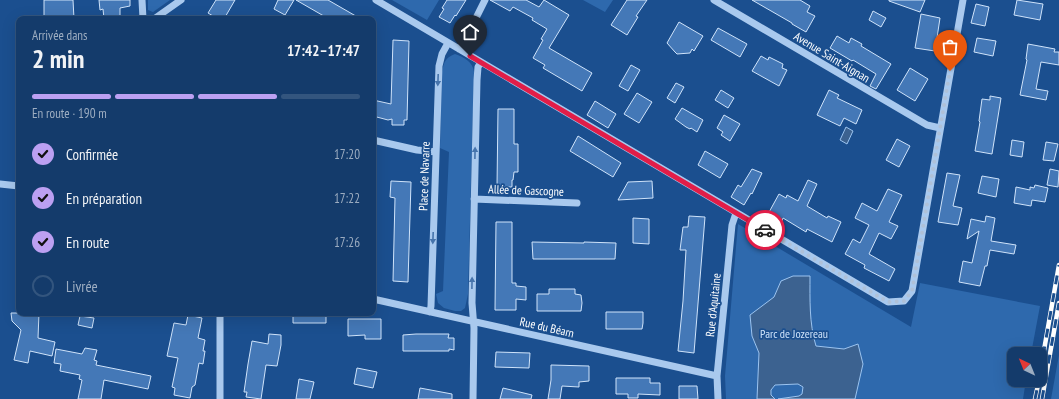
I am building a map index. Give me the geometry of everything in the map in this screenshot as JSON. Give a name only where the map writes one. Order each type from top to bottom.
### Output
[{"type":"street","points":[[142,0],[143,16]]},
{"type":"street","points":[[158,16],[181,0]]},
{"type":"street","points":[[376,0],[888,302],[904,301],[912,291],[963,0]]},
{"type":"street","points":[[459,49],[485,0]]},
{"type":"street","name":"Avenue Saint-Aignan","points":[[714,0],[927,125],[940,128]]},
{"type":"street","name":"Place de Navarre","points":[[430,312],[439,66],[442,54],[448,43]]},
{"type":"street","points":[[473,399],[474,322],[472,303],[474,199],[477,80],[478,67],[481,62]]},
{"type":"street","points":[[376,141],[417,150],[436,152]]},
{"type":"street","points":[[0,184],[16,186]]},
{"type":"street","name":"Allée de Gascogne","points":[[474,199],[577,203]]},
{"type":"street","name":"Rue d'Aquitaine","points":[[718,399],[717,376],[732,225],[736,213]]},
{"type":"street","name":"Rue du Béarn","points":[[376,300],[717,376]]},
{"type":"street","points":[[220,316],[220,399]]},
{"type":"green space","points":[[148,0],[170,0],[153,12],[148,10]]},
{"type":"green space","points":[[392,0],[439,0],[427,20]]},
{"type":"green space","points":[[583,0],[613,0],[605,12]]},
{"type":"green space","points":[[455,54],[468,60],[472,65],[474,72],[468,294],[465,308],[461,311],[444,308],[438,303],[436,294],[443,291],[449,152],[440,148],[442,72],[446,61],[449,57]]},
{"type":"green space","name":"Parc de Jozereau","points":[[738,224],[911,327],[920,283],[1040,306],[1032,347],[1007,347],[1007,387],[1025,387],[1023,399],[726,399],[725,376]]},
{"type":"green space","points":[[1059,355],[1059,399],[1051,399]]},
{"type":"shaded area","points":[[846,127],[853,131],[847,144],[840,140]]},
{"type":"shaded area","points":[[793,276],[810,276],[811,320],[816,346],[844,349],[858,344],[863,364],[855,399],[778,399],[799,396],[802,394],[803,387],[798,384],[775,385],[771,390],[771,395],[775,399],[757,399],[759,353],[752,336],[750,315],[774,297],[781,281]]},
{"type":"building","points":[[44,0],[73,0],[74,16],[44,16]]},
{"type":"building","points":[[99,0],[130,0],[130,6],[120,8],[120,16],[104,16],[103,9],[100,10]]},
{"type":"building","points":[[216,0],[235,0],[226,16],[213,16],[208,13]]},
{"type":"building","points":[[278,0],[294,0],[285,15],[274,9]]},
{"type":"building","points":[[296,0],[328,0],[356,16],[324,16]]},
{"type":"building","points":[[447,0],[466,0],[450,23],[439,17]]},
{"type":"building","points":[[490,0],[526,0],[539,7],[544,0],[569,15],[549,48],[592,73],[582,91],[543,68],[545,65],[533,58],[547,29],[532,20],[533,18],[513,7],[510,11]]},
{"type":"building","points":[[627,0],[647,0],[636,16],[638,17],[627,35],[611,25]]},
{"type":"building","points":[[752,0],[800,0],[810,6],[807,12],[815,16],[806,32]]},
{"type":"building","points":[[889,0],[925,0],[920,12]]},
{"type":"building","points":[[1017,0],[1043,4],[1040,20],[1014,15]]},
{"type":"building","points":[[976,4],[989,7],[985,26],[971,23]]},
{"type":"building","points":[[873,11],[886,18],[881,27],[869,20]]},
{"type":"building","points":[[921,14],[940,18],[935,51],[915,48]]},
{"type":"building","points":[[679,22],[703,36],[694,51],[692,49],[690,53],[677,54],[667,43]]},
{"type":"building","points":[[718,28],[747,44],[740,57],[711,40]]},
{"type":"building","points":[[837,36],[849,43],[851,38],[862,44],[861,46],[891,64],[876,89],[870,86],[876,74],[830,48]]},
{"type":"building","points":[[977,38],[996,41],[993,56],[974,52]]},
{"type":"building","points":[[393,40],[409,41],[407,120],[404,120],[404,125],[392,125],[392,119],[388,120],[376,117],[376,101],[391,104]]},
{"type":"building","points":[[1028,44],[1055,49],[1054,52],[1059,52],[1059,65],[1041,62],[1036,89],[1048,91],[1046,100],[1020,95],[1027,60]]},
{"type":"building","points":[[761,56],[768,60],[769,57],[783,64],[782,68],[787,70],[779,86],[752,71]]},
{"type":"building","points":[[631,65],[640,70],[628,91],[619,86]]},
{"type":"building","points":[[910,68],[928,79],[915,101],[897,90]]},
{"type":"building","points":[[676,83],[684,87],[675,103],[667,98]]},
{"type":"building","points":[[721,90],[734,98],[728,108],[715,100]]},
{"type":"building","points":[[829,90],[839,95],[837,98],[862,110],[856,124],[844,118],[840,126],[817,115]]},
{"type":"building","points":[[637,93],[652,102],[639,123],[624,114]]},
{"type":"building","points":[[990,96],[1001,98],[992,154],[975,151],[982,99],[990,100]]},
{"type":"building","points":[[595,101],[616,114],[608,128],[587,115]]},
{"type":"building","points":[[682,108],[703,120],[697,132],[686,127],[675,119]]},
{"type":"building","points":[[498,109],[514,109],[514,144],[518,144],[518,172],[514,172],[512,187],[497,187]]},
{"type":"building","points":[[724,115],[740,124],[730,141],[721,135],[723,132],[717,128]]},
{"type":"building","points":[[578,136],[621,163],[613,177],[570,151]]},
{"type":"building","points":[[897,139],[910,146],[899,167],[886,160]]},
{"type":"building","points":[[1012,140],[1024,142],[1022,157],[1010,155]]},
{"type":"building","points":[[1046,142],[1058,144],[1054,161],[1043,160]]},
{"type":"building","points":[[705,151],[728,164],[720,178],[698,165]]},
{"type":"building","points":[[752,169],[762,173],[752,194],[751,193],[744,205],[731,197],[738,185],[741,187]]},
{"type":"building","points":[[1050,169],[1059,171],[1058,187],[1047,185]]},
{"type":"building","points":[[947,173],[960,175],[953,206],[962,208],[958,225],[938,222]]},
{"type":"building","points":[[982,176],[999,179],[996,197],[978,193]]},
{"type":"building","points":[[808,180],[817,184],[807,206],[827,218],[828,216],[841,222],[832,242],[807,229],[806,232],[783,218],[782,221],[768,214],[779,194],[786,198],[787,195],[798,201]]},
{"type":"building","points":[[391,181],[411,182],[408,282],[393,281],[395,198],[390,197]]},
{"type":"building","points":[[652,181],[653,198],[618,200],[628,182]]},
{"type":"building","points":[[1035,185],[1048,188],[1045,202],[1032,200],[1031,206],[1014,203],[1016,187],[1030,190],[1030,187],[1034,188]]},
{"type":"building","points":[[888,189],[902,195],[889,222],[898,226],[891,239],[879,233],[869,254],[895,269],[889,281],[864,268],[865,265],[845,254],[853,239],[860,243],[869,225],[855,218],[862,203],[877,211]]},
{"type":"building","points":[[689,216],[705,217],[694,353],[678,351],[686,250],[680,250],[683,227],[688,227]]},
{"type":"building","points":[[986,216],[995,218],[991,241],[1016,245],[1014,254],[990,250],[987,266],[985,266],[980,286],[959,282],[963,261],[972,263],[979,231],[967,239],[971,219],[985,222]]},
{"type":"building","points":[[633,218],[649,219],[649,244],[633,243]]},
{"type":"building","points":[[496,222],[512,222],[512,283],[516,283],[516,286],[526,287],[526,300],[516,299],[516,310],[495,310]]},
{"type":"building","points":[[532,242],[616,243],[615,259],[533,259]]},
{"type":"building","points":[[549,289],[575,289],[575,294],[581,295],[581,311],[537,311],[537,294],[549,294]]},
{"type":"building","points":[[606,312],[643,312],[642,329],[606,329]]},
{"type":"building","points":[[11,313],[16,313],[16,316],[39,316],[38,338],[55,342],[52,356],[30,351],[28,363],[14,360],[21,330],[12,321]]},
{"type":"building","points":[[80,316],[94,318],[92,328],[78,325]]},
{"type":"building","points":[[188,316],[202,318],[198,338],[205,340],[203,364],[199,363],[195,385],[192,387],[190,398],[174,395],[175,388],[172,387],[178,358],[167,356],[174,323],[186,325]]},
{"type":"building","points":[[293,316],[326,316],[326,323],[293,323]]},
{"type":"building","points":[[348,319],[381,319],[381,339],[365,339],[365,335],[348,336]]},
{"type":"building","points":[[269,334],[281,335],[281,345],[277,366],[266,365],[261,399],[246,397],[247,392],[244,392],[252,341],[268,344]]},
{"type":"building","points":[[449,334],[448,338],[454,338],[454,350],[403,351],[403,335]]},
{"type":"building","points":[[85,348],[97,350],[94,360],[97,361],[96,365],[151,376],[148,389],[104,380],[101,399],[78,399],[82,380],[79,379],[80,375],[60,371],[61,364],[54,363],[56,349],[82,354]]},
{"type":"building","points":[[496,352],[530,353],[529,368],[495,367]]},
{"type":"building","points":[[551,365],[589,366],[589,381],[579,382],[579,387],[562,386],[560,399],[548,399],[551,380]]},
{"type":"building","points":[[357,368],[377,372],[373,388],[354,384]]},
{"type":"building","points":[[616,378],[650,378],[650,383],[660,383],[660,395],[638,394],[638,398],[628,398],[628,394],[616,394]]},
{"type":"building","points":[[299,379],[314,382],[310,399],[296,399]]},
{"type":"building","points":[[679,386],[697,386],[698,399],[679,399]]},
{"type":"building","points":[[420,388],[452,394],[452,399],[418,399]]},
{"type":"building","points":[[503,388],[532,395],[531,399],[500,399]]},
{"type":"railway","points":[[1045,347],[1059,265]]},
{"type":"railway","points":[[1042,399],[1059,303]]},
{"type":"railway","points":[[1035,399],[1038,387]]},
{"type":"way so far","points":[[765,230],[888,302],[904,301],[912,291],[950,71]]},
{"type":"route","points":[[470,56],[765,230]]}]
